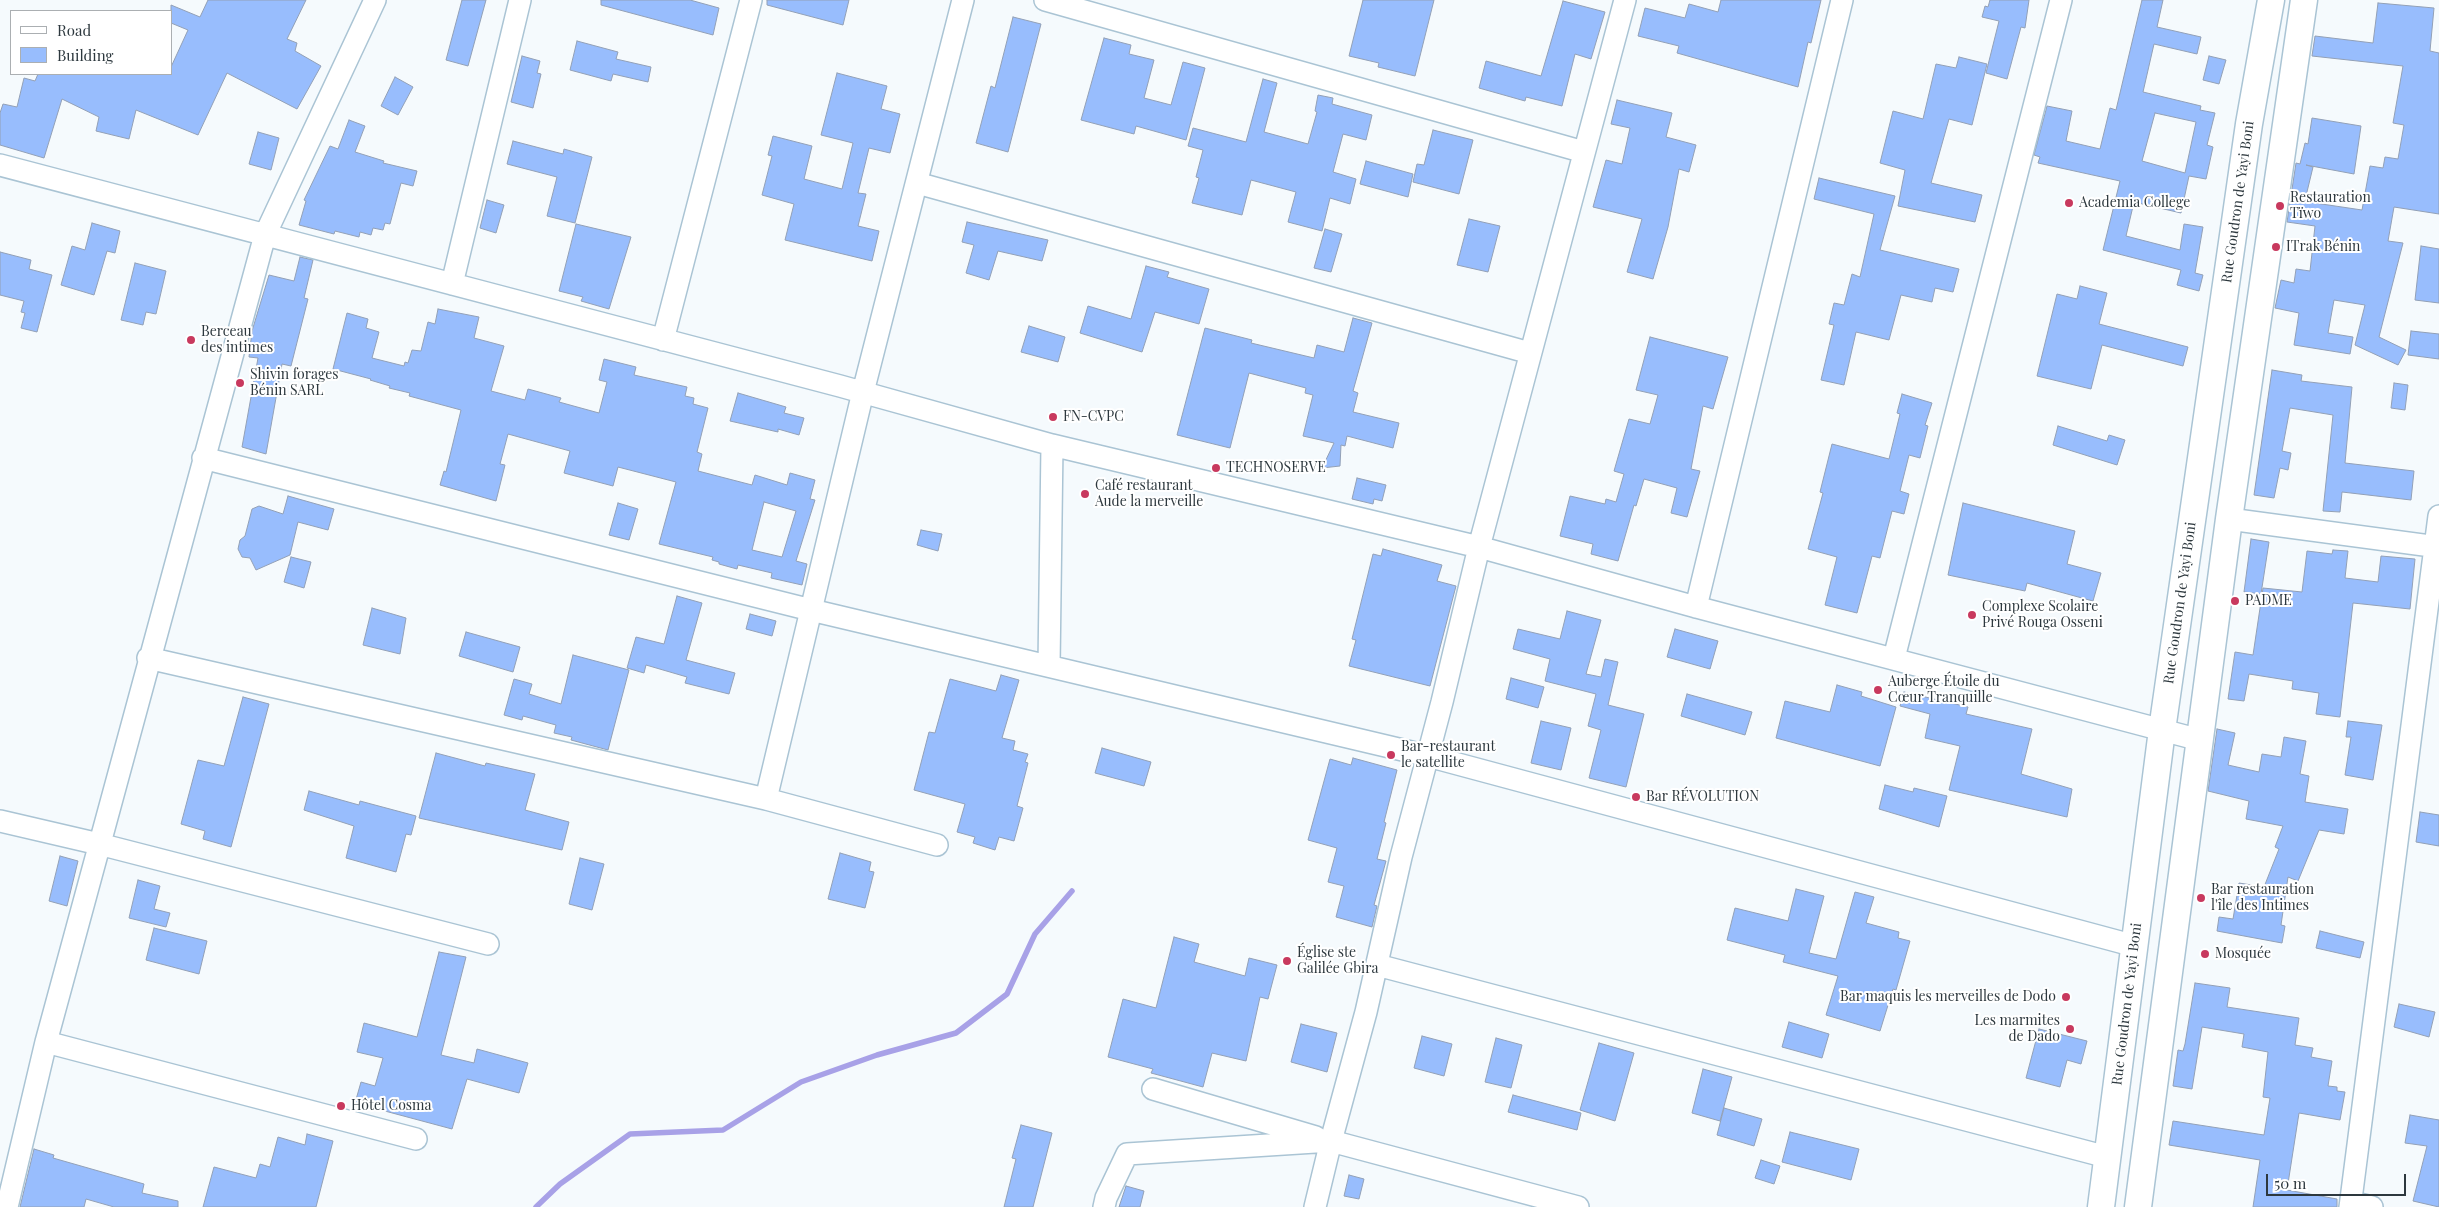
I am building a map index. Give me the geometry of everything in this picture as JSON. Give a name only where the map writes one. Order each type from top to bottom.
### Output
[{"type":"street","points":[[7,1207],[46,1042],[148,658],[265,235],[375,0]]},
{"type":"street","points":[[452,284],[520,0]]},
{"type":"street","points":[[663,340],[751,0]]},
{"type":"street","points":[[766,799],[864,392],[963,0]]},
{"type":"street","points":[[1045,0],[1584,152]]},
{"type":"street","points":[[1315,1207],[1377,965],[1401,857],[1479,548],[1625,0]]},
{"type":"street","points":[[1696,607],[1842,0]]},
{"type":"street","points":[[1894,658],[2061,0]]},
{"type":"street","name":"Rue Goudron de Yayi Boni","points":[[2101,1207],[2162,730],[2249,124],[2271,0]]},
{"type":"street","points":[[2138,1207],[2229,519],[2304,0]]},
{"type":"street","points":[[0,167],[864,392],[1052,445],[1479,548],[2200,740]]},
{"type":"street","points":[[917,183],[1530,353]]},
{"type":"street","points":[[1049,666],[1052,445]]},
{"type":"street","points":[[203,458],[811,610],[1428,756],[2135,946]]},
{"type":"street","points":[[2372,1207],[2351,1205],[2437,547],[2439,516]]},
{"type":"street","points":[[2229,519],[2437,547]]},
{"type":"street","points":[[148,658],[766,799],[938,845]]},
{"type":"street","points":[[0,821],[99,844],[488,944]]},
{"type":"street","points":[[1377,965],[2107,1158]]},
{"type":"street","points":[[46,1042],[416,1140]]},
{"type":"street","points":[[1153,1090],[1331,1141],[1578,1207]]},
{"type":"street","points":[[1104,1207],[1106,1198],[1127,1154],[1331,1141]]},
{"type":"building","points":[[208,0],[306,0],[287,39],[297,43],[295,51],[321,66],[297,109],[227,73],[198,135],[136,110],[129,139],[96,131],[99,117],[62,99],[44,158],[0,145],[0,113],[3,104],[17,107],[24,78],[35,81],[38,75],[172,75],[172,65],[188,30],[172,23],[171,5],[200,17]]},
{"type":"building","points":[[462,0],[486,0],[468,66],[446,60]]},
{"type":"building","points":[[601,0],[690,0],[719,8],[713,35],[601,5]]},
{"type":"building","points":[[767,0],[849,0],[843,25],[767,5]]},
{"type":"building","points":[[1363,0],[1434,0],[1415,76],[1378,67],[1379,63],[1349,56]]},
{"type":"building","points":[[1721,0],[1821,0],[1811,43],[1808,42],[1798,87],[1677,53],[1679,46],[1638,36],[1645,8],[1685,18],[1689,4],[1718,12]]},
{"type":"building","points":[[1990,0],[2029,0],[2025,28],[2021,27],[2007,79],[1986,73],[1999,21],[1982,17],[1985,6],[1988,7]]},
{"type":"building","points":[[2142,0],[2163,0],[2157,27],[2201,37],[2197,54],[2154,44],[2143,92],[2201,106],[2200,110],[2215,113],[2207,145],[2213,147],[2206,179],[2189,176],[2181,213],[2134,202],[2126,236],[2180,250],[2184,224],[2203,227],[2195,273],[2203,275],[2199,291],[2177,285],[2181,270],[2103,250],[2120,181],[2038,163],[2040,157],[2034,155],[2047,106],[2072,111],[2066,141],[2100,149],[2110,108],[2116,110]],"holes":[[[2155,113],[2196,122],[2185,173],[2142,161]]]},
{"type":"building","points":[[1563,1],[1605,12],[1591,59],[1575,54],[1562,106],[1526,97],[1525,101],[1479,88],[1486,61],[1541,76]]},
{"type":"building","points":[[2378,3],[2434,8],[2430,51],[2439,53],[2439,214],[2394,207],[2388,241],[2403,243],[2379,337],[2406,350],[2398,365],[2355,345],[2365,305],[2334,300],[2328,333],[2353,337],[2350,354],[2294,345],[2299,313],[2275,308],[2281,280],[2294,283],[2296,269],[2310,271],[2315,226],[2287,222],[2296,163],[2300,164],[2305,143],[2308,144],[2312,118],[2361,126],[2354,174],[2306,165],[2313,167],[2306,196],[2315,197],[2315,203],[2362,210],[2370,166],[2383,168],[2385,157],[2398,159],[2404,125],[2393,123],[2403,66],[2312,56],[2315,36],[2373,43]]},
{"type":"building","points":[[1013,17],[1041,24],[1008,152],[976,143],[991,86],[995,88]]},
{"type":"building","points":[[1104,38],[1131,45],[1129,54],[1154,60],[1144,98],[1171,105],[1183,62],[1205,68],[1186,140],[1136,126],[1134,134],[1081,120]]},
{"type":"building","points":[[577,41],[618,52],[616,59],[651,67],[648,82],[613,74],[611,81],[570,70]]},
{"type":"building","points":[[522,56],[540,61],[537,73],[541,74],[533,108],[511,102]]},
{"type":"building","points":[[2209,56],[2226,60],[2219,84],[2203,80]]},
{"type":"building","points":[[1959,57],[1987,64],[1972,125],[1949,119],[1931,183],[1982,195],[1975,222],[1898,206],[1905,170],[1880,163],[1893,111],[1923,119],[1936,64],[1956,68]]},
{"type":"building","points":[[837,73],[887,86],[881,109],[900,114],[890,153],[869,148],[858,193],[866,194],[858,226],[879,231],[872,261],[785,240],[794,204],[762,195],[772,156],[768,155],[773,136],[812,146],[804,179],[842,189],[853,143],[821,135]]},
{"type":"building","points":[[395,77],[413,87],[398,115],[381,106]]},
{"type":"building","points":[[1263,79],[1277,83],[1264,132],[1308,144],[1317,112],[1315,111],[1318,95],[1333,98],[1332,104],[1372,115],[1366,140],[1343,134],[1333,172],[1356,179],[1350,204],[1330,198],[1322,231],[1288,222],[1296,192],[1251,180],[1242,215],[1192,203],[1199,178],[1196,177],[1203,150],[1188,146],[1193,128],[1246,142]]},
{"type":"building","points":[[1617,100],[1672,113],[1666,137],[1696,145],[1689,172],[1679,169],[1668,227],[1653,279],[1627,272],[1642,219],[1593,207],[1606,160],[1622,164],[1630,128],[1611,124]]},
{"type":"building","points":[[349,120],[365,126],[355,152],[384,161],[383,163],[417,171],[413,186],[401,183],[390,224],[385,223],[383,230],[373,228],[371,235],[360,232],[359,237],[335,231],[334,234],[299,225],[306,201],[304,200],[330,146],[338,149]]},
{"type":"building","points":[[1433,130],[1473,140],[1459,194],[1413,182],[1417,164],[1424,165]]},
{"type":"building","points":[[258,132],[279,138],[271,170],[249,164]]},
{"type":"building","points":[[513,141],[563,154],[564,149],[592,157],[575,223],[547,216],[557,177],[507,164]]},
{"type":"building","points":[[1366,161],[1413,174],[1408,197],[1360,184]]},
{"type":"building","points":[[1819,178],[1895,196],[1880,250],[1959,269],[1953,292],[1935,288],[1932,302],[1901,295],[1889,340],[1856,332],[1844,385],[1821,380],[1834,325],[1829,324],[1834,303],[1844,305],[1852,274],[1860,277],[1874,214],[1814,199]]},
{"type":"building","points":[[487,200],[504,205],[496,233],[480,228]]},
{"type":"building","points":[[1469,219],[1500,226],[1488,272],[1457,265]]},
{"type":"building","points":[[967,222],[1048,240],[1042,261],[998,251],[989,280],[966,273],[974,245],[962,242]]},
{"type":"building","points":[[92,223],[120,231],[115,253],[107,251],[94,295],[61,285],[72,246],[85,250]]},
{"type":"building","points":[[576,224],[631,237],[609,309],[581,301],[583,297],[559,291]]},
{"type":"building","points":[[1325,229],[1342,234],[1331,272],[1314,268]]},
{"type":"building","points":[[2421,246],[2439,249],[2439,303],[2415,300]]},
{"type":"building","points":[[0,252],[31,260],[29,269],[52,275],[37,332],[21,328],[25,313],[21,312],[24,301],[0,295]]},
{"type":"building","points":[[300,257],[313,260],[304,298],[308,299],[291,366],[282,364],[266,454],[242,447],[258,358],[249,357],[252,331],[269,275],[294,281]]},
{"type":"building","points":[[135,263],[166,271],[156,314],[146,312],[143,325],[121,320]]},
{"type":"building","points":[[1146,266],[1169,272],[1167,277],[1209,289],[1199,324],[1155,312],[1142,352],[1080,333],[1088,306],[1131,319]]},
{"type":"building","points":[[2080,286],[2107,293],[2099,324],[2188,347],[2183,366],[2102,345],[2091,389],[2037,376],[2057,294],[2077,299]]},
{"type":"building","points":[[438,309],[479,317],[474,338],[504,346],[491,391],[525,400],[528,389],[561,398],[559,402],[599,413],[607,382],[599,380],[604,359],[636,367],[634,375],[687,387],[685,396],[694,398],[693,404],[708,408],[697,452],[702,454],[698,471],[752,485],[755,475],[787,485],[790,473],[815,480],[810,499],[815,500],[796,561],[807,564],[802,585],[771,578],[772,573],[738,565],[737,569],[719,564],[719,562],[712,560],[713,557],[659,544],[676,482],[618,467],[613,486],[564,473],[570,451],[508,434],[500,464],[505,465],[496,501],[440,485],[444,471],[446,472],[461,410],[409,396],[410,393],[389,388],[390,386],[371,379],[333,369],[347,313],[368,319],[366,328],[379,332],[372,358],[404,366],[405,362],[408,363],[412,350],[421,351],[428,322],[435,324]],"holes":[[[764,502],[796,511],[782,557],[752,550]]]},
{"type":"building","points":[[1353,318],[1372,323],[1353,391],[1358,393],[1353,412],[1399,423],[1393,448],[1347,436],[1345,446],[1341,445],[1340,466],[1322,468],[1334,443],[1303,436],[1313,395],[1305,393],[1306,388],[1249,373],[1230,448],[1177,435],[1205,328],[1252,340],[1251,343],[1314,358],[1317,345],[1344,352]]},
{"type":"building","points":[[1029,326],[1065,337],[1058,362],[1021,352]]},
{"type":"building","points":[[2411,331],[2439,334],[2439,359],[2408,355]]},
{"type":"building","points":[[1650,337],[1728,357],[1713,409],[1703,406],[1691,469],[1700,471],[1687,517],[1671,513],[1677,488],[1644,479],[1636,506],[1634,505],[1618,561],[1591,554],[1593,544],[1560,536],[1570,496],[1605,504],[1606,499],[1616,502],[1624,474],[1614,471],[1629,419],[1650,424],[1658,395],[1636,390]]},
{"type":"building","points":[[2272,370],[2302,375],[2301,381],[2352,387],[2345,463],[2414,471],[2411,500],[2342,492],[2340,512],[2323,511],[2333,415],[2290,408],[2282,451],[2291,453],[2288,470],[2280,468],[2274,498],[2254,495]]},
{"type":"building","points":[[2394,383],[2408,385],[2405,410],[2391,408]]},
{"type":"building","points":[[738,393],[786,407],[784,413],[804,418],[799,435],[778,429],[778,432],[730,421]]},
{"type":"building","points":[[1902,394],[1932,403],[1925,425],[1928,426],[1920,458],[1909,455],[1900,491],[1909,494],[1904,514],[1892,511],[1880,558],[1872,556],[1857,613],[1825,605],[1837,557],[1808,549],[1823,493],[1820,492],[1832,444],[1889,459],[1900,414],[1897,413]]},
{"type":"building","points":[[2058,426],[2107,441],[2109,435],[2125,440],[2117,465],[2053,445]]},
{"type":"building","points":[[1357,478],[1386,485],[1382,501],[1374,499],[1373,504],[1352,499]]},
{"type":"building","points":[[288,496],[334,509],[328,530],[298,522],[290,555],[256,570],[250,558],[242,557],[238,549],[240,540],[245,536],[252,509],[259,506],[283,514]]},
{"type":"building","points":[[618,503],[638,509],[629,540],[609,535]]},
{"type":"building","points":[[1963,503],[2075,531],[2067,564],[2101,573],[2093,601],[2027,583],[2025,591],[1948,575]]},
{"type":"building","points":[[921,530],[942,534],[938,551],[917,545]]},
{"type":"building","points":[[2251,539],[2269,542],[2261,594],[2244,592]]},
{"type":"building","points":[[1383,549],[1442,565],[1437,581],[1456,586],[1430,686],[1349,666],[1356,640],[1352,639],[1373,554],[1381,556]]},
{"type":"building","points":[[2333,550],[2348,551],[2345,578],[2378,582],[2381,556],[2415,559],[2410,609],[2353,603],[2340,717],[2316,714],[2319,693],[2292,689],[2293,681],[2249,674],[2244,701],[2228,699],[2235,652],[2253,655],[2263,588],[2302,592],[2307,551],[2332,554]]},
{"type":"building","points":[[291,557],[311,562],[304,588],[284,582]]},
{"type":"building","points":[[677,596],[702,603],[686,660],[735,673],[729,694],[685,683],[687,677],[646,665],[644,673],[627,668],[636,637],[664,644]]},
{"type":"building","points":[[372,608],[406,618],[400,654],[363,645]]},
{"type":"building","points":[[1567,611],[1601,620],[1586,674],[1601,677],[1605,659],[1618,662],[1608,705],[1644,714],[1626,787],[1589,778],[1601,730],[1588,726],[1596,694],[1545,681],[1550,659],[1513,649],[1518,629],[1560,639]]},
{"type":"building","points":[[750,614],[776,621],[772,636],[746,629]]},
{"type":"building","points":[[1675,629],[1718,641],[1710,669],[1667,657]]},
{"type":"building","points":[[466,632],[520,647],[513,672],[459,656]]},
{"type":"building","points":[[573,655],[629,670],[608,750],[571,740],[572,737],[554,733],[556,725],[523,716],[522,720],[504,715],[514,679],[532,684],[529,694],[561,704]]},
{"type":"building","points":[[1001,675],[1019,680],[1002,738],[1015,741],[1013,750],[1028,754],[1025,762],[1028,763],[1017,806],[1023,808],[1014,841],[999,837],[995,850],[973,843],[975,837],[957,832],[965,804],[914,790],[929,732],[935,733],[950,679],[996,691]]},
{"type":"building","points":[[1511,678],[1544,687],[1538,708],[1506,699]]},
{"type":"building","points":[[1837,685],[1862,692],[1861,696],[1896,707],[1880,766],[1776,738],[1785,701],[1830,712]]},
{"type":"building","points":[[1904,692],[1968,707],[1966,714],[2032,729],[2021,774],[2072,789],[2067,817],[1949,790],[1960,746],[1925,738],[1930,714],[1900,706]]},
{"type":"building","points":[[1687,694],[1752,712],[1745,735],[1681,716]]},
{"type":"building","points":[[243,697],[269,704],[231,847],[203,839],[205,831],[181,824],[198,760],[224,766]]},
{"type":"building","points":[[1541,721],[1571,728],[1561,770],[1531,763]]},
{"type":"building","points":[[2348,721],[2382,725],[2373,780],[2345,775],[2351,737],[2346,737]]},
{"type":"building","points":[[2217,729],[2235,733],[2228,765],[2259,772],[2262,754],[2281,757],[2284,737],[2306,741],[2300,774],[2309,776],[2305,802],[2348,809],[2344,834],[2319,830],[2298,881],[2288,877],[2281,925],[2285,926],[2282,943],[2217,931],[2219,917],[2233,919],[2239,883],[2264,887],[2279,849],[2275,847],[2283,826],[2246,819],[2249,801],[2208,791]]},
{"type":"building","points":[[1102,748],[1151,762],[1144,786],[1095,773]]},
{"type":"building","points":[[436,753],[485,766],[486,763],[535,774],[525,810],[569,822],[562,850],[419,818]]},
{"type":"building","points":[[1353,758],[1397,770],[1377,859],[1386,861],[1374,905],[1377,906],[1372,927],[1336,917],[1344,886],[1328,882],[1337,848],[1308,840],[1330,759],[1351,765]]},
{"type":"building","points":[[1885,785],[1913,792],[1914,788],[1947,796],[1939,827],[1879,809]]},
{"type":"building","points":[[309,791],[359,805],[360,801],[416,816],[411,835],[406,834],[396,872],[346,858],[354,826],[304,810]]},
{"type":"building","points":[[2420,812],[2439,815],[2439,846],[2416,842]]},
{"type":"building","points":[[840,853],[871,862],[869,871],[874,872],[865,908],[828,899]]},
{"type":"building","points":[[60,856],[78,861],[67,906],[49,901]]},
{"type":"building","points":[[580,858],[604,864],[592,910],[569,904]]},
{"type":"building","points":[[138,880],[160,886],[154,909],[170,913],[166,927],[129,918]]},
{"type":"building","points":[[1796,889],[1824,896],[1809,953],[1836,959],[1855,892],[1874,897],[1866,923],[1899,932],[1898,938],[1910,941],[1896,990],[1893,989],[1880,1031],[1826,1015],[1838,976],[1783,962],[1785,955],[1727,940],[1735,908],[1788,921]]},
{"type":"building","points":[[154,928],[207,941],[199,974],[146,960]]},
{"type":"building","points":[[2320,931],[2364,942],[2360,958],[2316,948]]},
{"type":"building","points":[[1174,937],[1199,944],[1194,962],[1245,976],[1249,958],[1277,965],[1268,999],[1260,997],[1246,1061],[1212,1053],[1203,1087],[1151,1073],[1153,1069],[1108,1057],[1123,999],[1156,1008]]},
{"type":"building","points":[[439,952],[466,957],[441,1055],[474,1063],[477,1049],[528,1063],[519,1093],[467,1079],[452,1129],[355,1103],[361,1082],[375,1086],[383,1058],[357,1052],[364,1023],[417,1037]]},
{"type":"building","points":[[2195,983],[2230,988],[2227,1007],[2299,1018],[2295,1045],[2313,1048],[2311,1057],[2332,1061],[2328,1086],[2337,1087],[2337,1091],[2345,1092],[2340,1120],[2299,1113],[2287,1190],[2337,1199],[2337,1207],[2253,1207],[2260,1160],[2169,1145],[2173,1121],[2264,1135],[2270,1098],[2263,1097],[2268,1052],[2242,1047],[2244,1034],[2202,1027],[2192,1089],[2173,1086],[2178,1050],[2183,1051],[2185,1044]]},
{"type":"building","points":[[2399,1004],[2435,1012],[2429,1037],[2394,1027]]},
{"type":"building","points":[[1789,1022],[1829,1034],[1822,1058],[1782,1047]]},
{"type":"building","points":[[1301,1024],[1337,1033],[1327,1072],[1291,1062]]},
{"type":"building","points":[[2039,1029],[2087,1041],[2081,1064],[2067,1060],[2060,1087],[2026,1078]]},
{"type":"building","points":[[1422,1036],[1452,1044],[1444,1076],[1414,1068]]},
{"type":"building","points":[[1496,1038],[1522,1045],[1511,1088],[1485,1082]]},
{"type":"building","points":[[1599,1043],[1634,1053],[1615,1121],[1580,1110]]},
{"type":"building","points":[[1703,1069],[1732,1077],[1720,1121],[1692,1113]]},
{"type":"building","points":[[1513,1095],[1581,1113],[1577,1130],[1508,1112]]},
{"type":"building","points":[[1724,1108],[1762,1119],[1754,1146],[1717,1135]]},
{"type":"building","points":[[2410,1115],[2439,1120],[2439,1207],[2413,1201],[2427,1146],[2405,1143]]},
{"type":"building","points":[[1021,1125],[1052,1133],[1033,1207],[1004,1207],[1016,1159],[1012,1158]]},
{"type":"building","points":[[1790,1132],[1859,1149],[1851,1180],[1782,1162]]},
{"type":"building","points":[[307,1134],[333,1141],[316,1207],[203,1207],[214,1167],[256,1178],[260,1164],[270,1167],[278,1137],[305,1145]]},
{"type":"building","points":[[34,1149],[54,1155],[53,1158],[144,1184],[142,1193],[178,1201],[178,1207],[114,1207],[86,1199],[84,1207],[20,1207]]},
{"type":"building","points":[[1761,1160],[1780,1166],[1774,1184],[1755,1178]]},
{"type":"building","points":[[1349,1175],[1364,1179],[1359,1199],[1344,1196]]},
{"type":"building","points":[[1126,1186],[1144,1191],[1140,1207],[1119,1207]]},
{"type":"waterway","points":[[536,1207],[560,1184],[630,1134],[723,1130],[801,1082],[877,1055],[956,1033],[1007,994],[1035,934],[1072,891]]},
{"type":"place","name":"Academia College","points":[[2069,203]]},
{"type":"place","name":"Restauration Tïwo","points":[[2280,206]]},
{"type":"place","name":"ITrak Bénin","points":[[2276,247]]},
{"type":"place","name":"Berceau des intimes","points":[[191,340]]},
{"type":"place","name":"Shivin forages Bénin SARL","points":[[240,383]]},
{"type":"place","name":"FN-CVPC","points":[[1053,417]]},
{"type":"place","name":"TECHNOSERVE","points":[[1216,468]]},
{"type":"place","name":"Café restaurant Aude la merveille","points":[[1085,494]]},
{"type":"place","name":"PADME","points":[[2235,601]]},
{"type":"place","name":"Complexe Scolaire Privé Rouga Osseni","points":[[1972,615]]},
{"type":"place","name":"Auberge Étoile du Cœur Tranquille","points":[[1878,690]]},
{"type":"place","name":"Bar-restaurant le satellite","points":[[1391,755]]},
{"type":"place","name":"Bar RÉVOLUTION","points":[[1636,797]]},
{"type":"place","name":"Bar restauration l'île des Intimes","points":[[2201,898]]},
{"type":"place","name":"Mosquée","points":[[2205,954]]},
{"type":"place","name":"Église ste Galilée Gbira","points":[[1287,961]]},
{"type":"place","name":"Bar maquis les merveilles de Dodo","points":[[2066,997]]},
{"type":"place","name":"Les marmites de Dado","points":[[2070,1029]]},
{"type":"place","name":"Hôtel Cosma","points":[[341,1106]]}]
